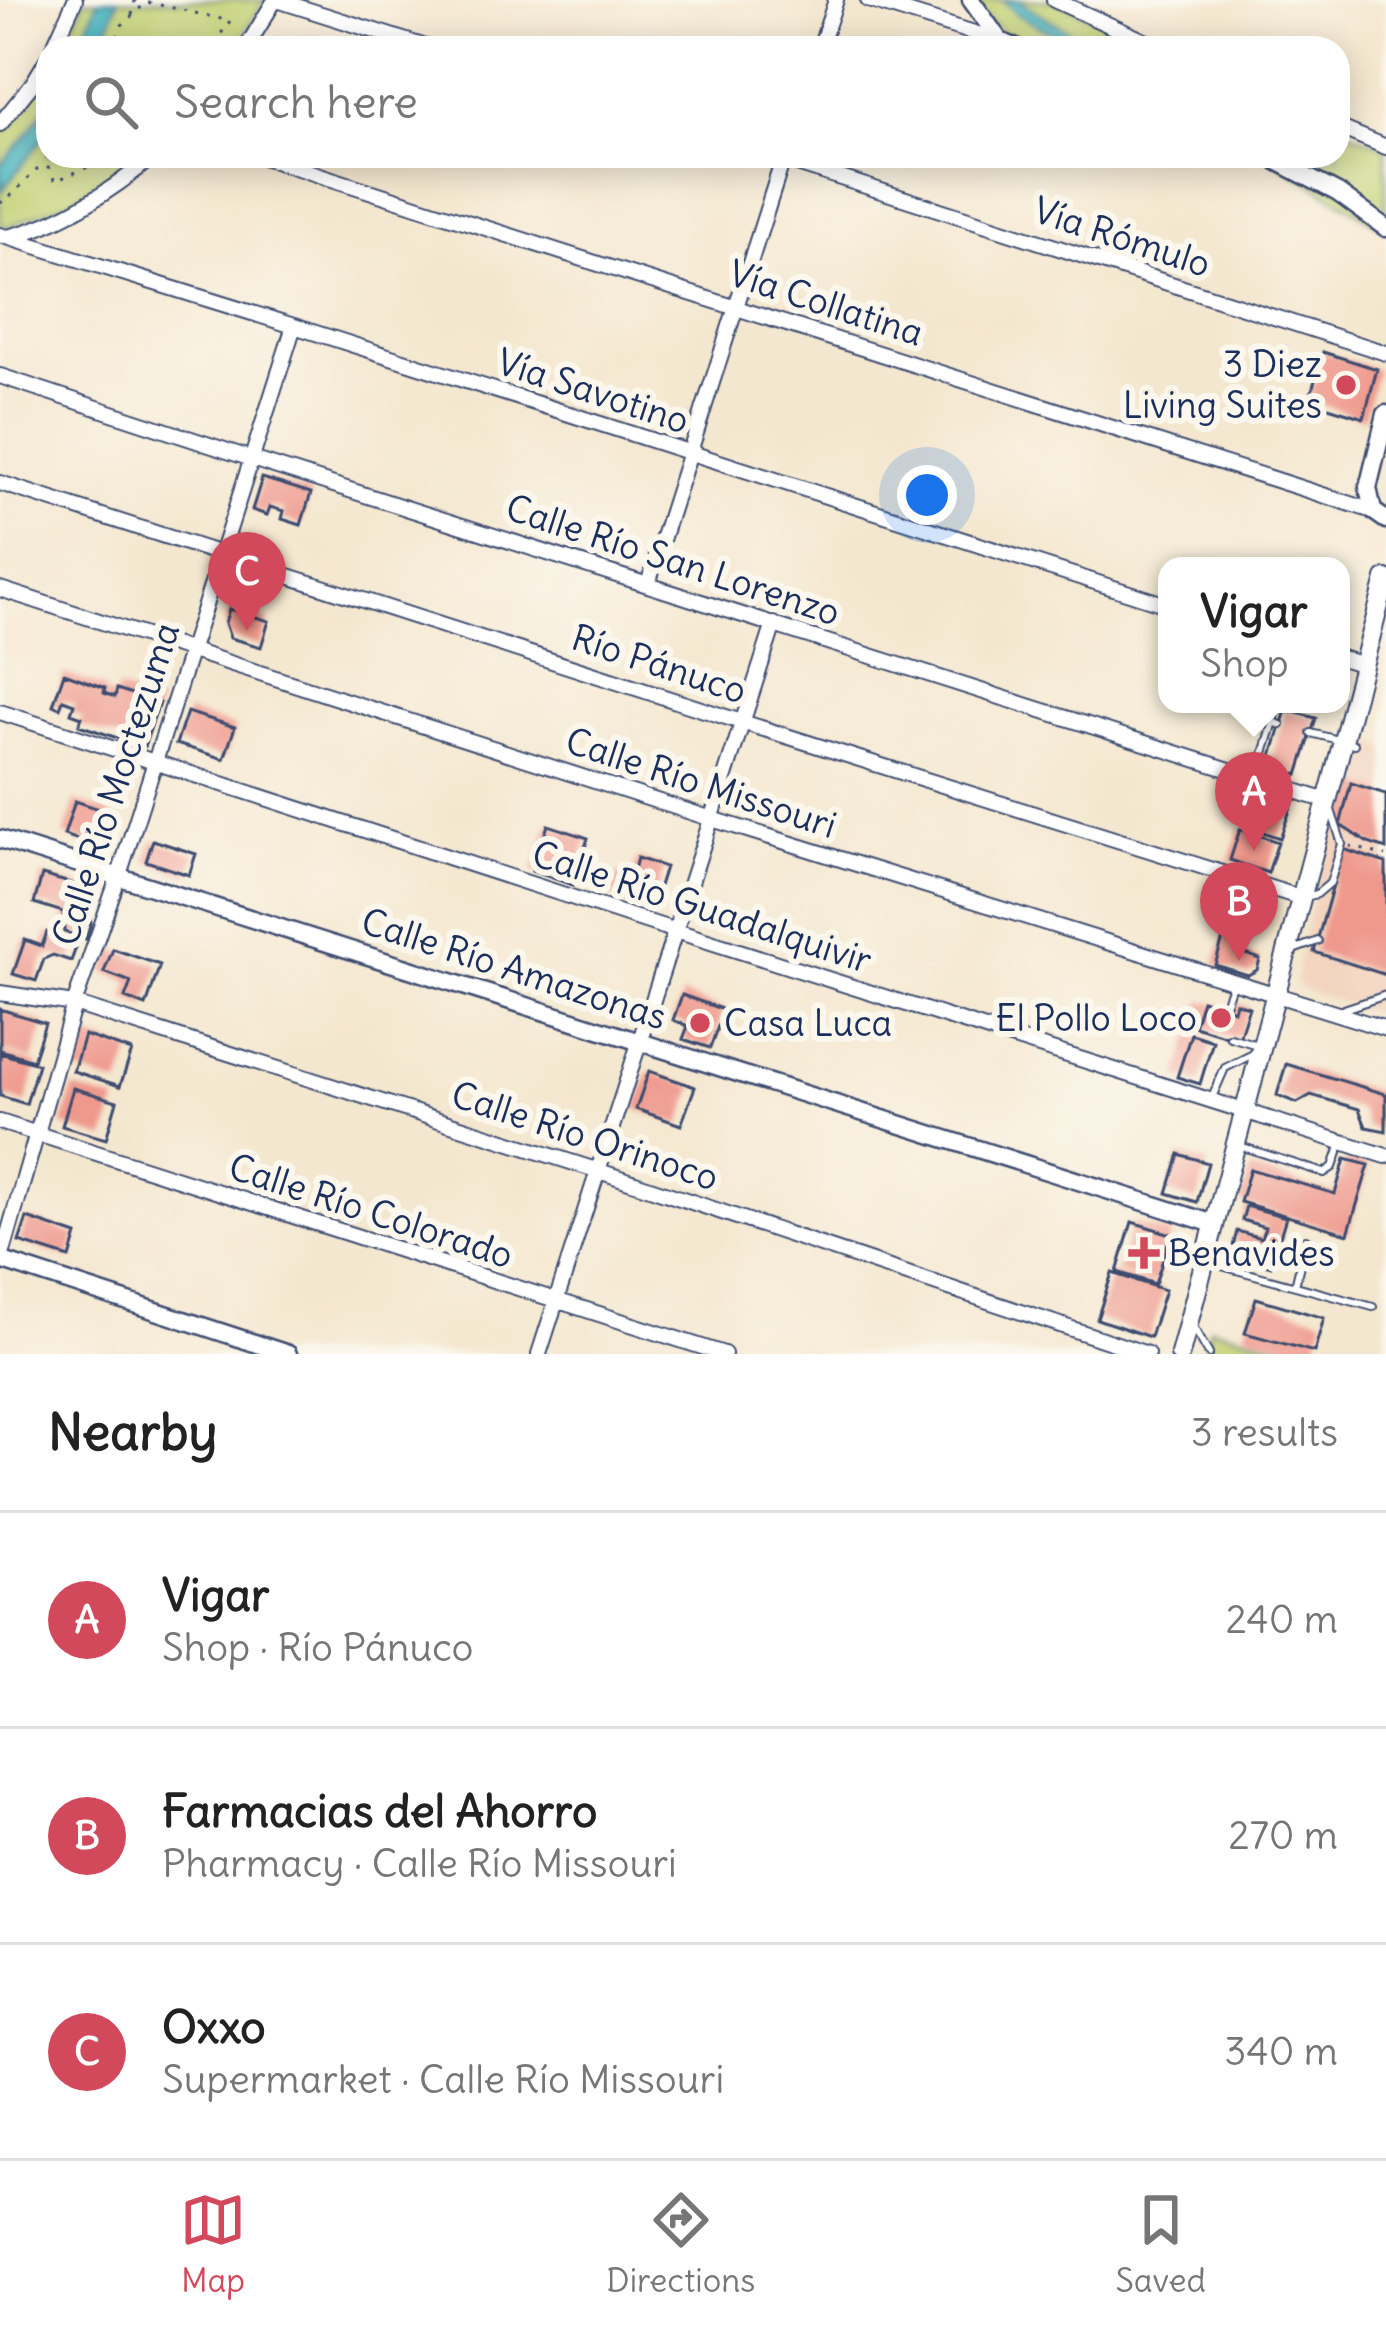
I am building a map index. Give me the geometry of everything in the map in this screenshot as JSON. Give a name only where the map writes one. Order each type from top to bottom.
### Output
[{"type":"main road","points":[[1180,1354],[1301,898],[1349,743],[1364,665],[1378,641],[1385,589]]},
{"type":"street","points":[[58,36],[75,0]]},
{"type":"street","points":[[254,36],[276,0],[391,36]]},
{"type":"street","points":[[824,36],[836,0]]},
{"type":"street","points":[[868,0],[980,36]]},
{"type":"street","points":[[971,0],[1001,36]]},
{"type":"street","points":[[1054,0],[1134,36]]},
{"type":"street","points":[[0,124],[36,78]]},
{"type":"street","points":[[1350,132],[1386,147]]},
{"type":"street","points":[[3,236],[33,231],[61,218],[139,168]]},
{"type":"street","name":"Vía Collatina","points":[[298,168],[1380,515]]},
{"type":"street","points":[[648,584],[777,168]]},
{"type":"street","name":"Vía Rómulo","points":[[814,168],[1386,353]]},
{"type":"street","points":[[1290,168],[1337,193],[1386,228]]},
{"type":"street","name":"Vía Savotino","points":[[3,236],[1158,602]]},
{"type":"street","name":"Calle Río Moctezuma","points":[[0,1260],[74,1004],[293,326]]},
{"type":"street","name":"Calle Río San Lorenzo","points":[[0,376],[1256,778],[1333,794]]},
{"type":"street","points":[[1380,515],[1367,488],[1386,414]]},
{"type":"street","name":"Río Pánuco","points":[[0,483],[1301,898]]},
{"type":"street","name":"Calle Río Missouri","points":[[0,589],[712,819],[1386,1029]]},
{"type":"street","points":[[539,1354],[774,624]]},
{"type":"street","points":[[1350,661],[1364,665]]},
{"type":"street","name":"Calle Río Guadalquivir","points":[[0,712],[1386,1156]]},
{"type":"street","name":"Calle Río Amazonas","points":[[0,839],[1214,1224]]},
{"type":"street","name":"Calle Río Orinoco","points":[[0,993],[74,1004],[599,1171],[1148,1354]]},
{"type":"street","name":"Calle Río Colorado","points":[[0,1122],[724,1354]]},
{"type":"street","points":[[0,1260],[288,1354]]},
{"type":"lane","points":[[1256,778],[1278,713]]},
{"type":"lane","points":[[1311,733],[1349,743]]},
{"type":"lane","points":[[1301,898],[1330,884],[1342,844],[1333,794]]},
{"type":"lane","points":[[1287,952],[1318,941]]},
{"type":"lane","points":[[1224,1007],[1233,982]]},
{"type":"lane","points":[[1332,1012],[1386,995]]},
{"type":"lane","points":[[1230,1037],[1262,1048]]},
{"type":"lane","points":[[1211,1100],[1225,1068],[1262,1048]]},
{"type":"lane","points":[[1236,1144],[1324,1174],[1334,1167],[1342,1141]]},
{"type":"lane","points":[[1295,1286],[1306,1239]]},
{"type":"lane","points":[[1203,1261],[1373,1307]]},
{"type":"lane","points":[[1189,1319],[1209,1354]]},
{"type":"path","points":[[132,16],[135,0]]},
{"type":"path","points":[[117,36],[122,25],[147,2],[230,21],[219,36]]},
{"type":"path","points":[[0,203],[15,194],[37,168]]},
{"type":"path","points":[[51,168],[56,181],[86,168]]},
{"type":"path","points":[[1342,844],[1386,856]]},
{"type":"shaded area","points":[[1356,738],[1386,747],[1386,1016],[1295,983]]},
{"type":"green space","points":[[85,0],[265,0],[242,36],[68,36]]},
{"type":"green space","points":[[971,0],[1054,0],[1134,36],[1006,36]]},
{"type":"green space","points":[[36,92],[36,168],[120,168],[68,202],[8,227],[0,224],[0,137]]},
{"type":"green space","points":[[1350,132],[1386,147],[1386,229],[1287,168],[1350,168]]},
{"type":"green space","points":[[1210,1327],[1313,1354],[1204,1354]]},
{"type":"water","points":[[98,0],[118,0],[105,36],[84,36]]},
{"type":"water","points":[[1003,0],[1017,0],[1078,36],[1057,36],[1017,14]]},
{"type":"water","points":[[36,122],[36,147],[2,191],[0,166]]},
{"type":"building","points":[[1323,352],[1377,369],[1364,418],[1309,401]]},
{"type":"building","points":[[262,478],[311,493],[301,525],[282,519],[284,511],[270,507],[267,515],[252,510]]},
{"type":"building","points":[[229,609],[269,621],[261,647],[230,638],[225,623]]},
{"type":"building","points":[[64,673],[105,688],[104,693],[115,697],[117,689],[159,703],[144,747],[79,725],[82,717],[71,713],[74,704],[63,700],[60,708],[53,705]]},
{"type":"building","points":[[187,712],[235,727],[224,759],[176,744]]},
{"type":"building","points":[[1285,713],[1316,718],[1298,775],[1269,766]]},
{"type":"building","points":[[1351,783],[1386,794],[1386,849],[1340,825]]},
{"type":"building","points":[[1265,796],[1292,805],[1280,838],[1254,829]]},
{"type":"building","points":[[75,801],[111,813],[100,847],[64,835]]},
{"type":"building","points":[[548,825],[588,838],[573,885],[532,871]]},
{"type":"building","points":[[1240,829],[1278,842],[1268,873],[1230,860]]},
{"type":"building","points":[[153,840],[196,854],[189,875],[146,861]]},
{"type":"building","points":[[1343,849],[1386,863],[1386,975],[1314,952]]},
{"type":"building","points":[[637,858],[665,867],[653,905],[623,892],[621,899],[611,896],[618,873],[632,877]]},
{"type":"building","points":[[42,875],[84,887],[91,923],[86,939],[64,932],[63,912],[34,903]]},
{"type":"building","points":[[1237,892],[1259,898],[1243,953],[1260,959],[1257,970],[1248,975],[1215,965]]},
{"type":"building","points":[[47,932],[78,942],[71,961],[53,955],[44,959],[36,981],[13,974],[25,940],[42,946]]},
{"type":"building","points":[[113,949],[160,965],[146,1006],[125,998],[131,982],[104,972]]},
{"type":"building","name":"Casa Luca","points":[[682,995],[724,1010],[710,1048],[683,1039],[688,1026],[673,1020]]},
{"type":"building","name":"El Pollo Loco","points":[[1202,1000],[1234,1010],[1236,1003],[1249,1007],[1240,1035],[1230,1037],[1194,1026]]},
{"type":"building","points":[[0,1009],[45,1023],[33,1060],[0,1050]]},
{"type":"building","points":[[1191,1034],[1213,1041],[1200,1084],[1177,1077]]},
{"type":"building","points":[[84,1035],[132,1051],[120,1086],[73,1071]]},
{"type":"building","points":[[0,1053],[38,1064],[26,1104],[0,1096]]},
{"type":"building","points":[[1286,1064],[1386,1094],[1386,1131],[1366,1127],[1359,1109],[1311,1095],[1297,1103],[1277,1095]]},
{"type":"building","points":[[649,1071],[695,1087],[681,1125],[636,1109]]},
{"type":"building","points":[[73,1088],[117,1101],[106,1139],[62,1126]]},
{"type":"building","points":[[1179,1154],[1208,1163],[1197,1202],[1167,1193]]},
{"type":"building","points":[[1345,1159],[1369,1165],[1348,1234],[1240,1202],[1250,1169],[1335,1194]]},
{"type":"building","points":[[1246,1206],[1286,1217],[1271,1266],[1231,1254],[1237,1231],[1261,1238],[1265,1227],[1242,1220]]},
{"type":"building","points":[[27,1218],[77,1235],[70,1258],[19,1242]]},
{"type":"building","name":"Benavides","points":[[1132,1222],[1171,1234],[1155,1284],[1117,1272]]},
{"type":"building","points":[[1112,1273],[1165,1290],[1150,1337],[1097,1319]]},
{"type":"building","points":[[1256,1298],[1324,1318],[1314,1352],[1245,1333]]},
{"type":"place","name":"3 Diez Living Suites","points":[[1346,385]]},
{"type":"place","name":"Oxxo","points":[[247,631]]},
{"type":"place","name":"Vigar","points":[[1254,851]]},
{"type":"place","name":"Farmacias del Ahorro","points":[[1239,961]]},
{"type":"place","name":"El Pollo Loco","points":[[1221,1018]]},
{"type":"place","name":"Casa Luca","points":[[700,1023]]},
{"type":"place","name":"Benavides","points":[[1144,1253]]}]
